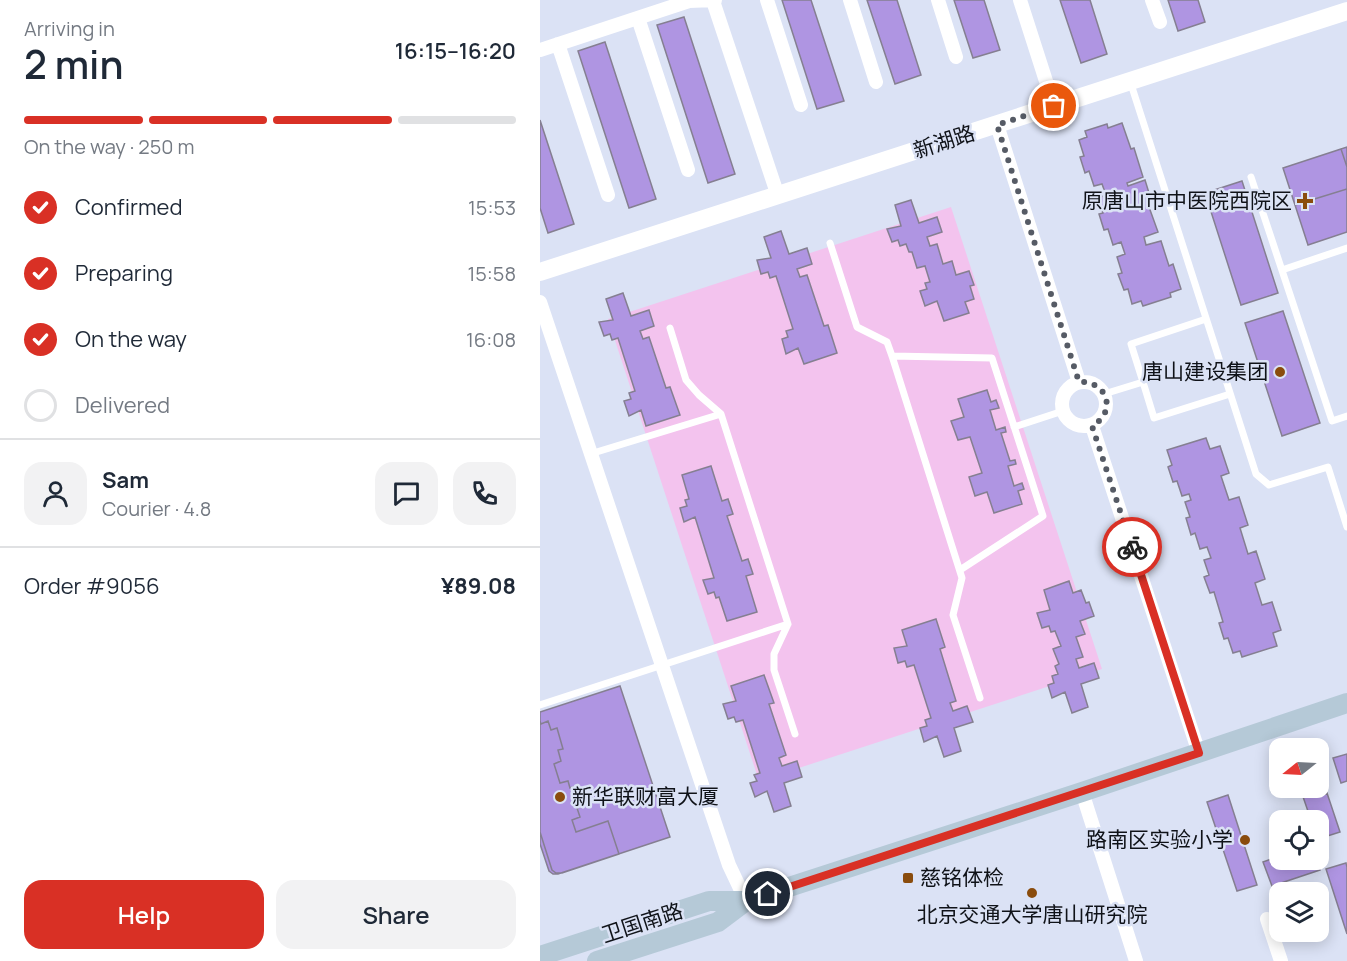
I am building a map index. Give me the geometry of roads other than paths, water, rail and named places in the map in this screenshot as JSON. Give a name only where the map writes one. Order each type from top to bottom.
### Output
[{"type":"main road","name":"卫国南路","points":[[540,956],[709,901],[746,901],[1347,703]]},
{"type":"main road","name":"卫国南路","points":[[597,961],[718,922],[746,901]]},
{"type":"street","points":[[540,50],[689,1],[714,0],[778,196]]},
{"type":"street","points":[[767,0],[801,105]]},
{"type":"street","points":[[849,0],[876,82]]},
{"type":"street","points":[[938,0],[956,57]]},
{"type":"street","points":[[1020,0],[1054,106]]},
{"type":"street","points":[[1152,0],[1160,22]]},
{"type":"street","name":"新湖路","points":[[540,272],[1347,11]]},
{"type":"street","points":[[638,18],[688,170]]},
{"type":"street","points":[[558,44],[608,195]]},
{"type":"street","points":[[997,125],[1079,382]]},
{"type":"street","points":[[540,302],[729,865],[746,901]]},
{"type":"street","points":[[1079,382],[1094,384],[1104,394],[1107,401],[1104,416],[1092,426],[1085,427],[1071,423],[1063,411],[1062,404],[1067,390],[1079,382]]},
{"type":"street","points":[[1092,426],[1199,753]]},
{"type":"street","points":[[1082,792],[1136,961]]},
{"type":"street","points":[[1267,919],[1281,961]]},
{"type":"lane","points":[[1130,81],[1256,474],[1269,486],[1328,467],[1347,527]]},
{"type":"lane","points":[[1251,177],[1332,421],[1347,416]]},
{"type":"lane","points":[[830,243],[857,327],[887,342],[892,356],[960,570],[962,578],[953,615],[980,698]]},
{"type":"lane","points":[[1282,270],[1347,248]]},
{"type":"lane","points":[[1206,319],[1131,344],[1154,418],[1230,394]]},
{"type":"lane","points":[[670,328],[686,380],[721,414],[788,624],[774,654],[774,670],[795,734]]},
{"type":"lane","points":[[892,356],[992,358],[1043,516],[960,570]]},
{"type":"lane","points":[[1104,394],[1143,382]]},
{"type":"lane","points":[[1014,427],[1063,411]]},
{"type":"lane","points":[[590,454],[721,414]]},
{"type":"lane","points":[[540,705],[788,624]]},
{"type":"place","name":"原唐山市中医院西院区","points":[[1305,201]]},
{"type":"place","name":"唐山建设集团","points":[[1280,372]]},
{"type":"place","name":"新华联财富大厦","points":[[560,797]]},
{"type":"place","name":"路南区实验小学","points":[[1245,840]]},
{"type":"place","name":"慈铭体检","points":[[908,878]]},
{"type":"place","name":"北京交通大学唐山研究院","points":[[1032,893]]}]
